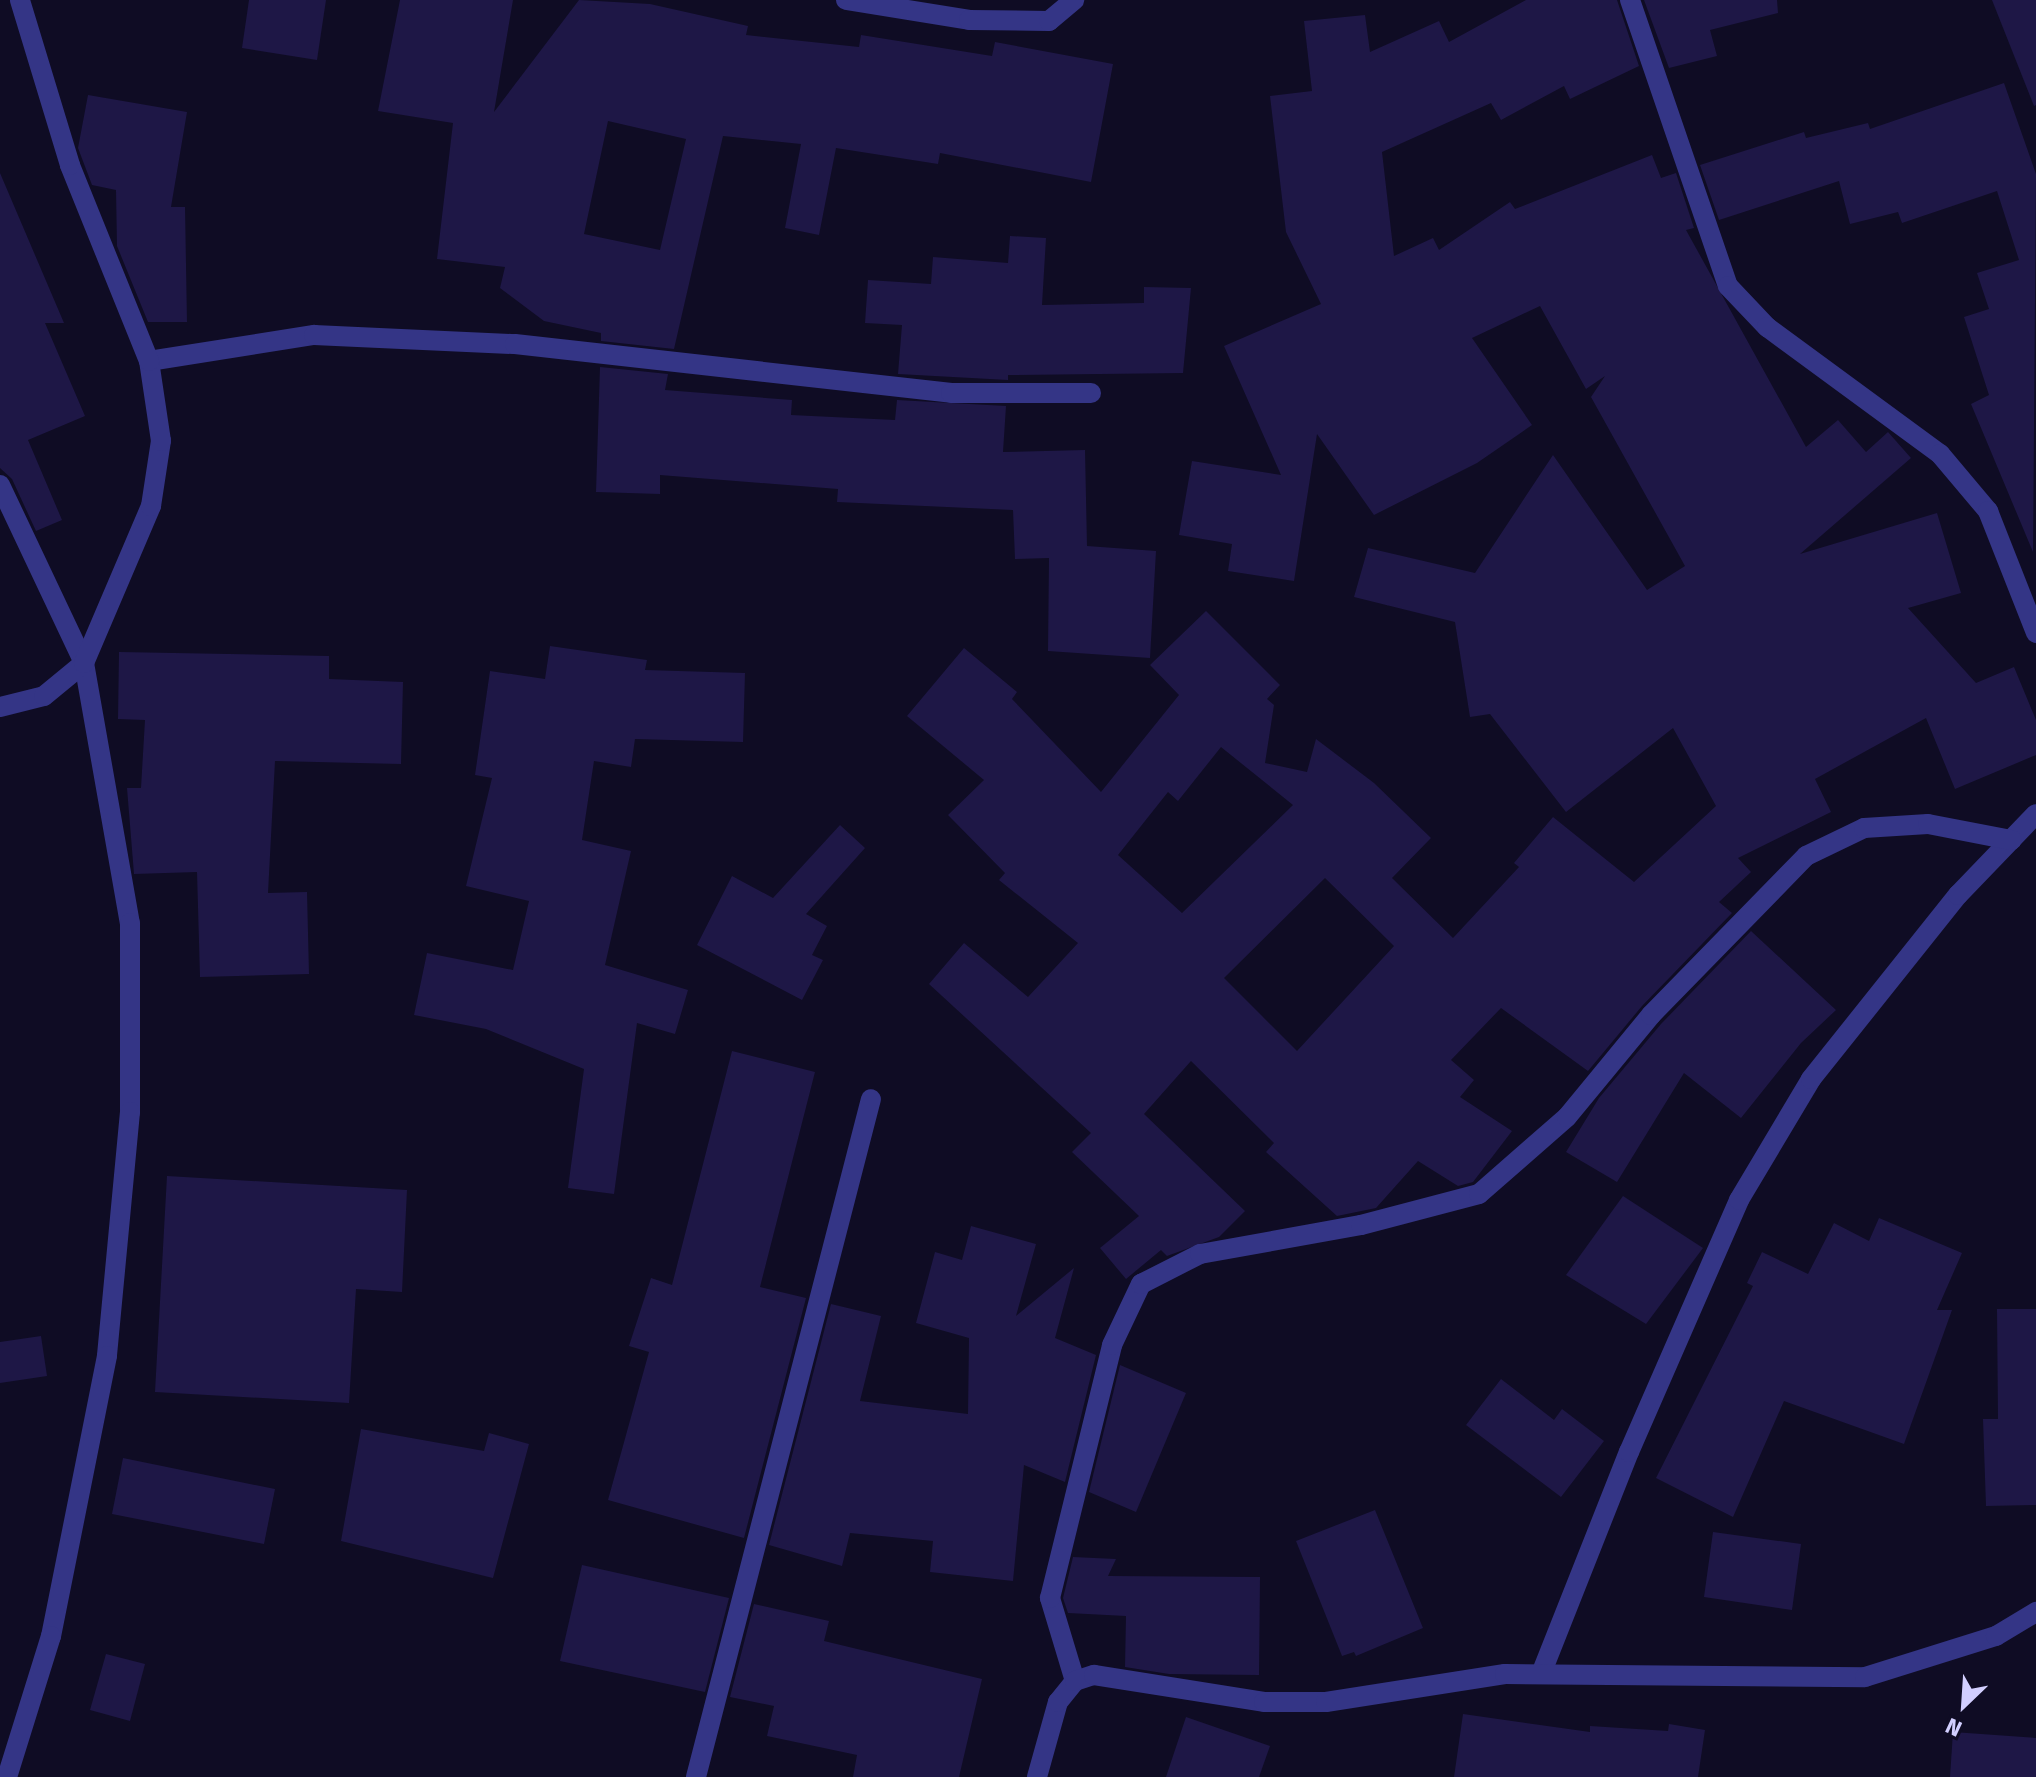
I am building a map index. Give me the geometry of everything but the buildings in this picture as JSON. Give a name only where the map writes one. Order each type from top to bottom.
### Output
[{"type":"street","points":[[0,707],[44,696],[84,663],[151,506],[161,441],[149,361],[70,165],[20,0]]},
{"type":"street","points":[[846,0],[969,20],[1049,21],[1074,0]]},
{"type":"street","points":[[1630,0],[1728,286],[1767,327],[1940,454],[1988,511],[2035,630]]},
{"type":"street","points":[[149,361],[314,335],[515,344],[951,393],[1091,393]]},
{"type":"street","points":[[0,485],[5,505],[84,663],[130,923],[130,1112],[107,1356],[51,1636],[7,1777]]},
{"type":"street","points":[[1541,1674],[1629,1452],[1739,1200],[1811,1079],[1958,895],[2036,814]]},
{"type":"street","points":[[1075,1681],[1050,1598],[1112,1345],[1141,1284],[1200,1254],[1361,1225],[1479,1194],[1567,1117],[1651,1015],[1806,856],[1864,828],[1928,824],[2011,840]]},
{"type":"street","points":[[696,1777],[871,1099]]},
{"type":"street","points":[[1037,1777],[1058,1702],[1075,1681],[1094,1675],[1264,1702],[1326,1702],[1505,1674],[1865,1677],[1996,1636],[2036,1612]]}]
